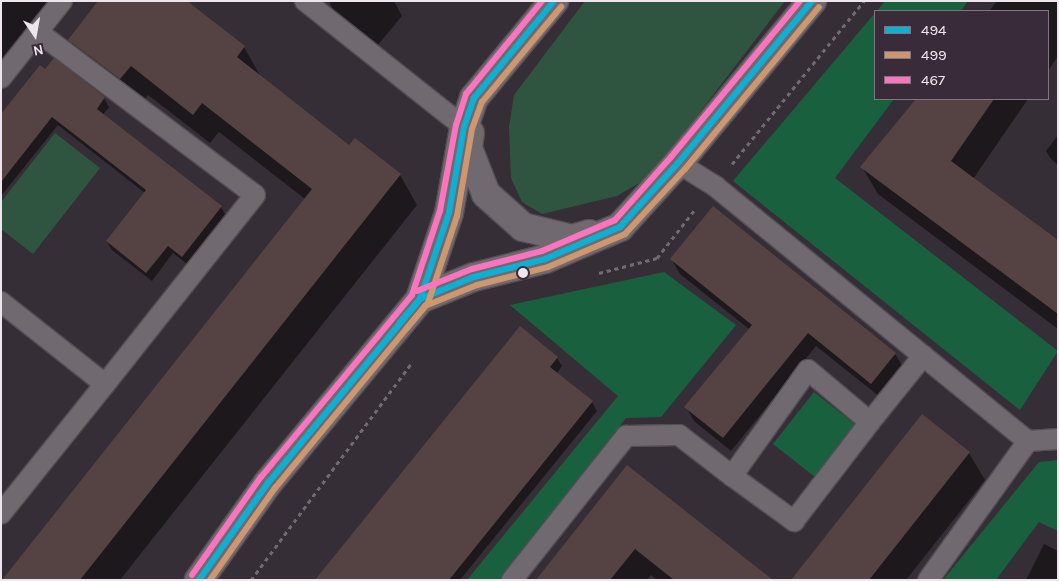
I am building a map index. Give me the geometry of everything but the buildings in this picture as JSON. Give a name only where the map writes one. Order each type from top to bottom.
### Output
[{"type":"street","points":[[199,580],[268,483],[420,299],[449,213],[464,126],[474,98],[554,1]]},
{"type":"street","points":[[420,299],[474,277],[545,259],[620,227],[678,163],[812,1]]},
{"type":"street","points":[[474,98],[468,148],[486,194],[523,227],[572,239],[620,227]]},
{"type":"lane","points":[[1,78],[62,1]]},
{"type":"lane","points":[[305,1],[464,126]]},
{"type":"lane","points":[[1,514],[255,195],[38,32]]},
{"type":"lane","points":[[678,163],[715,186],[1028,441],[1058,439]]},
{"type":"lane","points":[[1,302],[105,384]]},
{"type":"lane","points":[[512,580],[626,436],[679,435],[794,521],[923,356]]},
{"type":"lane","points":[[732,476],[808,370],[870,422]]},
{"type":"lane","points":[[931,579],[1028,441]]},
{"type":"green space","points":[[585,1],[785,1],[651,176],[617,196],[542,214],[522,202],[511,178],[509,127],[514,95]]},
{"type":"green space","points":[[885,1],[968,1],[962,10],[878,10]]},
{"type":"green space","points":[[874,14],[874,100],[893,100],[835,178],[1058,351],[1020,410],[733,181]]},
{"type":"green space","points":[[55,133],[100,168],[33,254],[1,229],[1,202]]},
{"type":"green space","points":[[664,272],[736,325],[661,417],[626,418],[500,580],[467,580],[618,396],[510,305]]},
{"type":"green space","points":[[814,392],[856,425],[815,477],[773,444]]},
{"type":"green space","points":[[1058,460],[1058,531],[1039,522],[996,580],[943,580],[1039,462]]},
{"type":"transit line","name":"467","points":[[192,575],[261,477],[412,295],[440,211],[456,125],[466,94],[542,1]]},
{"type":"transit line","name":"494","points":[[400,322],[420,299],[449,213],[464,127],[474,98],[554,1]]},
{"type":"transit line","name":"467","points":[[417,291],[472,269],[542,251],[615,220],[671,157],[800,1]]},
{"type":"transit line","name":"494","points":[[199,580],[268,483],[420,299],[474,277],[545,259],[620,227],[678,163],[812,1]]},
{"type":"transit line","name":"499","points":[[407,328],[428,303],[457,216],[472,129],[482,102],[561,7]]},
{"type":"transit line","name":"499","points":[[210,580],[275,488],[425,306],[477,285],[548,267],[625,234],[685,169],[819,7]]}]
